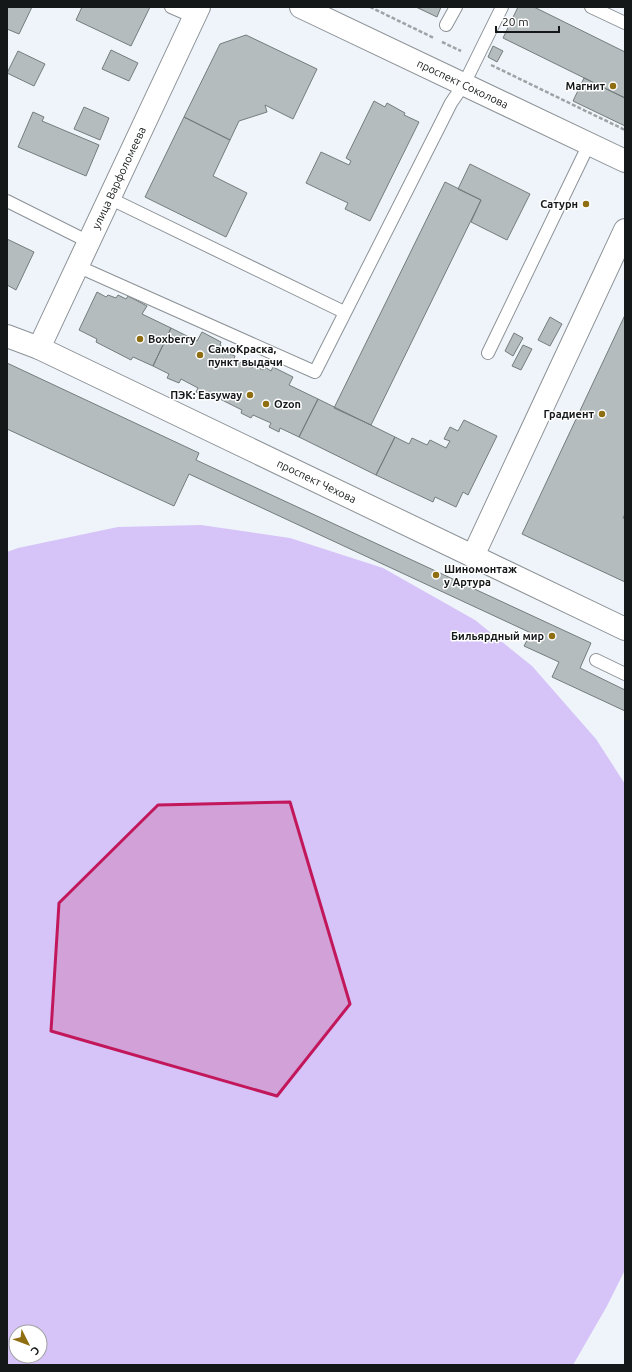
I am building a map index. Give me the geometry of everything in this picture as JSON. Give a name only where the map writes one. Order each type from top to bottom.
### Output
[{"type":"main road","name":"проспект Соколова","points":[[301,7],[625,161]]},
{"type":"main road","name":"улица Варфоломеева","points":[[39,348],[196,12]]},
{"type":"main road","points":[[473,556],[625,230]]},
{"type":"main road","name":"проспект Чехова","points":[[7,336],[39,348],[625,629]]},
{"type":"lane","points":[[171,7],[196,12]]},
{"type":"lane","points":[[446,25],[456,7]]},
{"type":"lane","points":[[77,266],[315,372],[344,312],[451,104],[464,84],[502,7]]},
{"type":"lane","points":[[591,7],[625,23]]},
{"type":"lane","points":[[488,353],[589,144]]},
{"type":"lane","points":[[109,198],[344,312]]},
{"type":"lane","points":[[7,201],[89,242]]},
{"type":"lane","points":[[596,660],[625,674]]},
{"type":"path","points":[[370,7],[625,130]]},
{"type":"highlighted area","points":[[290,802],[350,1004],[277,1096],[51,1031],[59,903],[158,805]]},
{"type":"shaded area","points":[[201,525],[290,538],[383,568],[475,620],[532,666],[596,739],[625,784],[625,1270],[607,1306],[573,1365],[7,1365],[7,552],[18,548],[118,527]]},
{"type":"building","points":[[7,7],[32,7],[19,34],[7,29]]},
{"type":"building","points":[[82,7],[150,7],[131,46],[76,20]]},
{"type":"building","points":[[416,7],[441,7],[437,17]]},
{"type":"building","points":[[518,7],[534,7],[625,52],[625,98],[503,38]]},
{"type":"building","points":[[246,35],[317,69],[293,119],[265,105],[267,112],[239,121],[230,140],[184,117],[220,44]]},
{"type":"building","points":[[493,46],[503,51],[497,62],[488,57]]},
{"type":"building","points":[[111,50],[138,63],[129,81],[102,69]]},
{"type":"building","points":[[18,51],[45,64],[34,86],[7,73]]},
{"type":"building","points":[[584,78],[625,98],[625,126],[573,101]]},
{"type":"building","points":[[374,101],[385,107],[387,103],[405,113],[404,115],[419,122],[370,221],[345,209],[348,203],[306,183],[321,152],[349,165],[351,161],[346,158]]},
{"type":"building","points":[[84,107],[109,118],[100,140],[74,129]]},
{"type":"building","points":[[33,112],[44,117],[42,121],[99,145],[86,176],[18,147]]},
{"type":"building","points":[[184,117],[230,140],[213,176],[247,193],[226,237],[145,197]]},
{"type":"building","points":[[470,164],[530,194],[507,240],[471,222],[481,200],[458,189]]},
{"type":"building","points":[[445,182],[481,200],[371,425],[334,408]]},
{"type":"building","points":[[7,239],[34,252],[16,290],[7,285]]},
{"type":"building","points":[[97,292],[106,297],[108,295],[116,298],[118,295],[126,299],[128,296],[147,306],[142,314],[171,328],[153,366],[133,357],[131,360],[96,342],[97,339],[79,330]]},
{"type":"building","name":"Градиент","points":[[625,315],[625,514],[623,518],[625,519],[625,582],[522,534]]},
{"type":"building","points":[[550,317],[562,324],[550,346],[538,340]]},
{"type":"building","points":[[171,328],[197,341],[202,332],[221,342],[220,345],[227,349],[226,352],[235,356],[234,359],[252,368],[253,365],[263,370],[265,367],[271,371],[273,367],[293,377],[289,385],[318,399],[299,437],[280,428],[279,432],[269,427],[271,423],[253,415],[251,418],[241,413],[242,410],[208,393],[206,397],[196,392],[198,388],[181,379],[179,383],[167,378],[169,374],[153,366]]},
{"type":"building","points":[[514,333],[523,338],[513,356],[505,351]]},
{"type":"building","points":[[523,345],[532,349],[521,370],[512,366]]},
{"type":"building","points":[[7,363],[199,453],[196,460],[591,643],[580,668],[625,690],[625,711],[552,677],[559,662],[524,646],[531,633],[189,474],[174,506],[7,429]]},
{"type":"building","points":[[318,399],[395,437],[376,475],[299,437]]},
{"type":"building","points":[[464,420],[497,436],[468,495],[463,492],[456,507],[435,497],[433,502],[376,475],[395,437],[409,444],[412,438],[427,445],[430,440],[446,448],[450,441],[444,439],[450,427],[458,431]]},
{"type":"place","name":"Магнит","points":[[613,86]]},
{"type":"place","name":"Сатурн","points":[[586,204]]},
{"type":"place","name":"Boxberry","points":[[140,339]]},
{"type":"place","name":"СамоКраска, пункт выдачи","points":[[200,355]]},
{"type":"place","name":"ПЭК: Easyway","points":[[250,395]]},
{"type":"place","name":"Ozon","points":[[266,404]]},
{"type":"place","name":"Градиент","points":[[602,414]]},
{"type":"place","name":"Шиномонтаж у Артура","points":[[436,575]]},
{"type":"place","name":"Бильярдный мир","points":[[552,636]]}]
